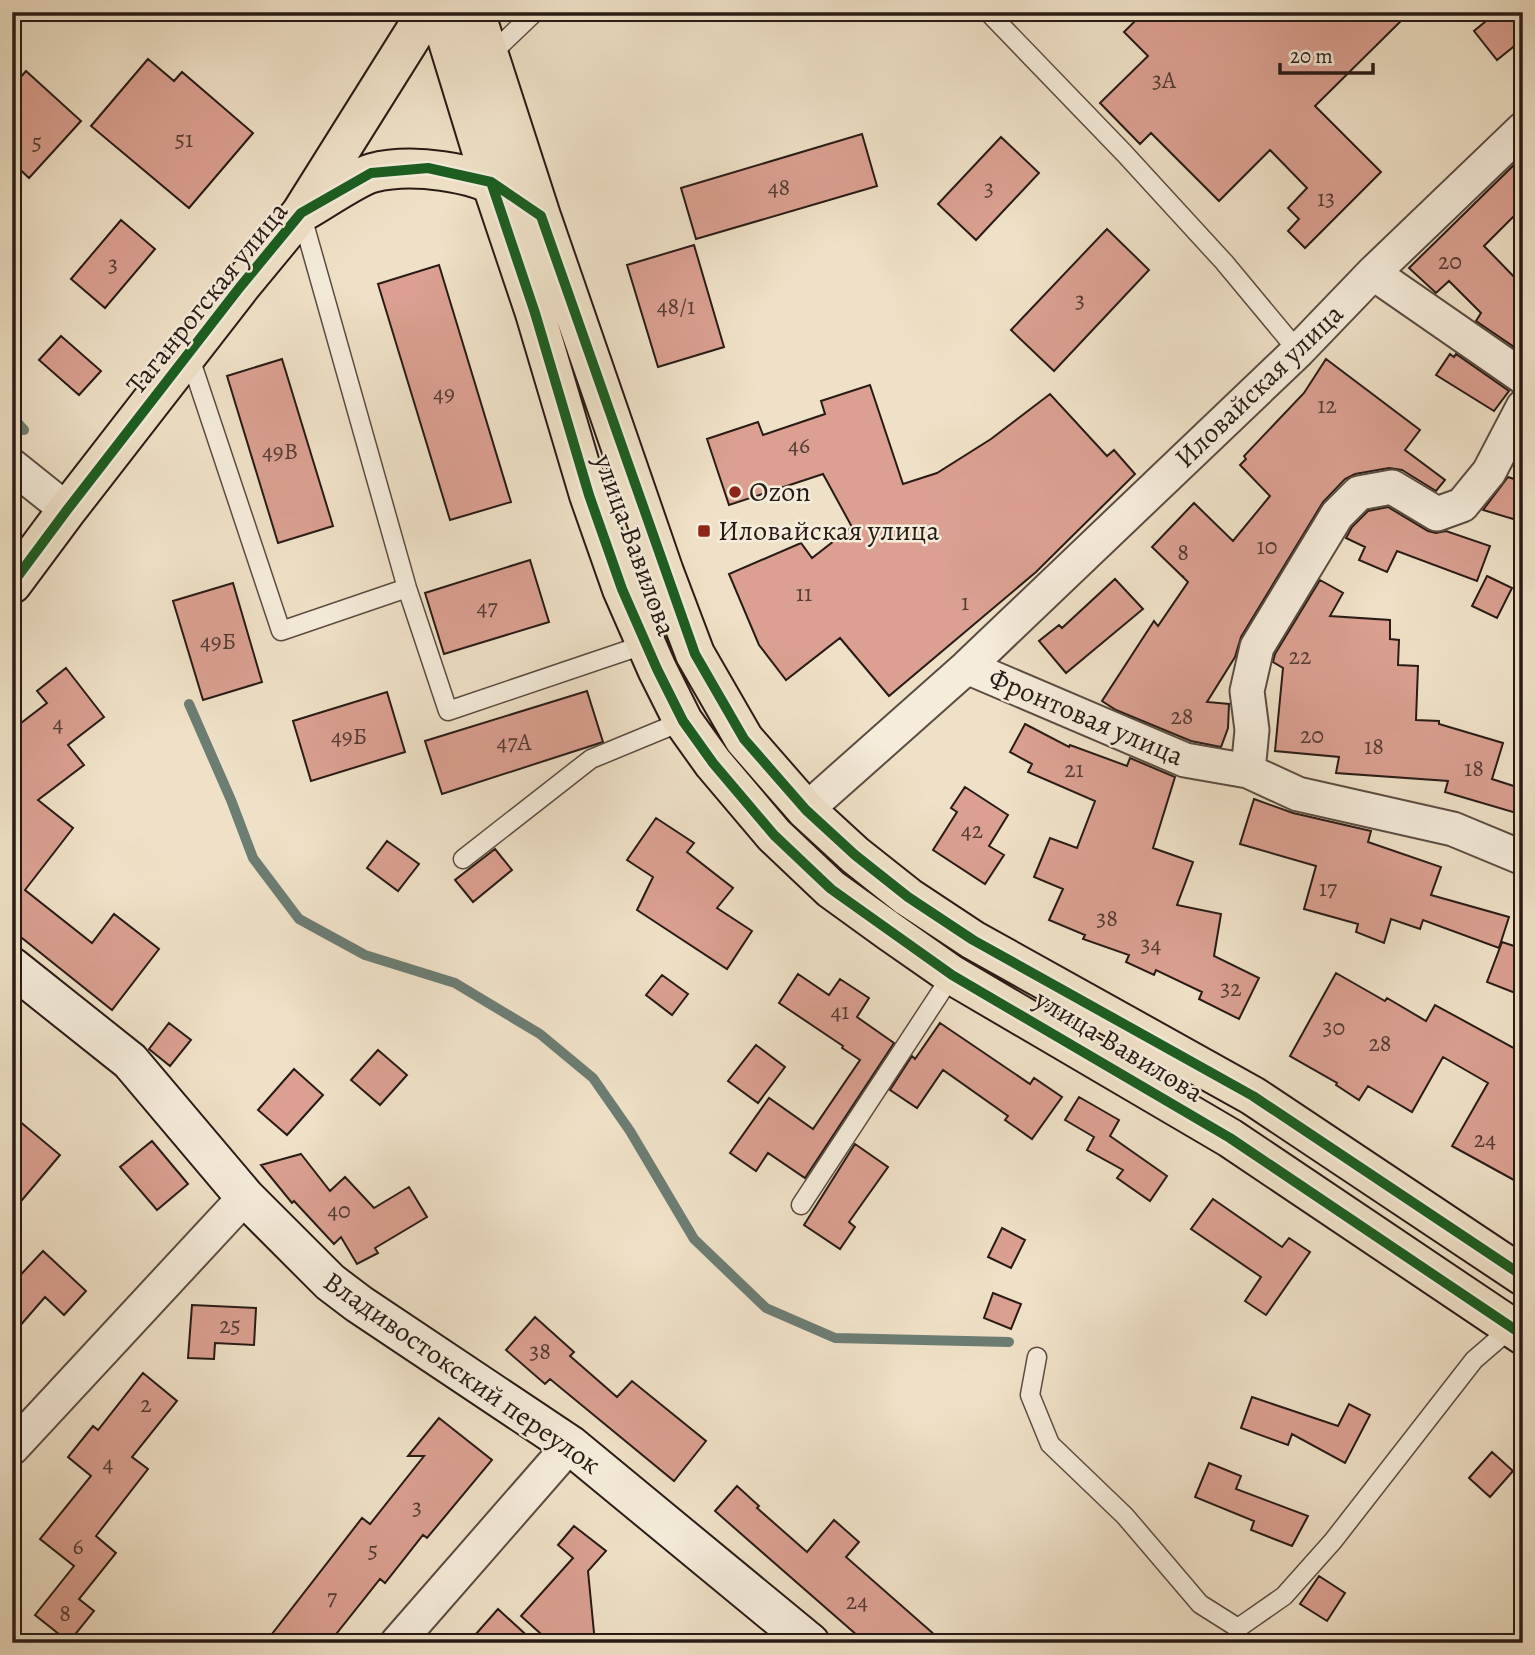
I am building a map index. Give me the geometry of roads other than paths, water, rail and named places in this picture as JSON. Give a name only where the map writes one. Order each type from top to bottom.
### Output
[{"type":"main road","name":"Таганрогская улица","points":[[12,584],[188,354],[301,212],[427,12]]},
{"type":"main road","name":"улица Вавилова","points":[[439,12],[491,182],[536,313],[589,495],[622,589],[683,721],[722,773],[774,835],[831,889],[952,975],[1230,1138],[1517,1331]]},
{"type":"main road","name":"улица Вавилова","points":[[475,12],[541,216],[664,572],[695,654],[744,739],[806,810],[855,855],[908,897],[962,933],[1253,1096],[1523,1276]]},
{"type":"main road","name":"Таганрогская улица","points":[[301,212],[371,173],[428,169],[491,182],[541,216]]},
{"type":"street","name":"Иловайская улица","points":[[806,810],[967,667],[1298,351],[1373,273],[1523,129]]},
{"type":"street","points":[[1373,273],[1523,377]]},
{"type":"street","points":[[1248,771],[1252,730],[1247,691],[1257,647],[1337,515],[1359,493],[1392,486],[1437,514],[1462,505],[1489,472],[1523,407]]},
{"type":"street","points":[[12,466],[67,510]]},
{"type":"street","name":"Фронтовая улица","points":[[967,667],[1185,760],[1248,771],[1298,794],[1453,829],[1523,858]]},
{"type":"street","name":"Владивостокский переулок","points":[[12,967],[130,1061],[244,1198],[330,1282],[570,1445],[810,1643]]},
{"type":"street","points":[[12,1448],[244,1198]]},
{"type":"street","points":[[397,1643],[570,1445]]},
{"type":"lane","points":[[489,56],[535,12]]},
{"type":"lane","points":[[988,12],[1124,153],[1224,262],[1298,351]]},
{"type":"lane","points":[[301,212],[407,588],[448,711],[646,644]]},
{"type":"lane","points":[[188,354],[281,631],[407,588]]},
{"type":"lane","points":[[463,859],[591,759],[683,721]]},
{"type":"lane","points":[[801,1205],[952,975]]},
{"type":"lane","points":[[1037,1357],[1030,1395],[1050,1444],[1125,1516],[1200,1604],[1238,1628],[1284,1596],[1332,1541],[1474,1360],[1517,1331]]},
{"type":"waterway","points":[[12,417],[24,430]]},
{"type":"waterway","points":[[189,704],[253,858],[299,919],[365,955],[455,983],[540,1034],[593,1078],[630,1131],[694,1239],[766,1308],[835,1338],[1009,1342]]},
{"type":"place","name":"Ozon","points":[[735,492]]},
{"type":"place","name":"Иловайская улица","points":[[704,531]]}]
